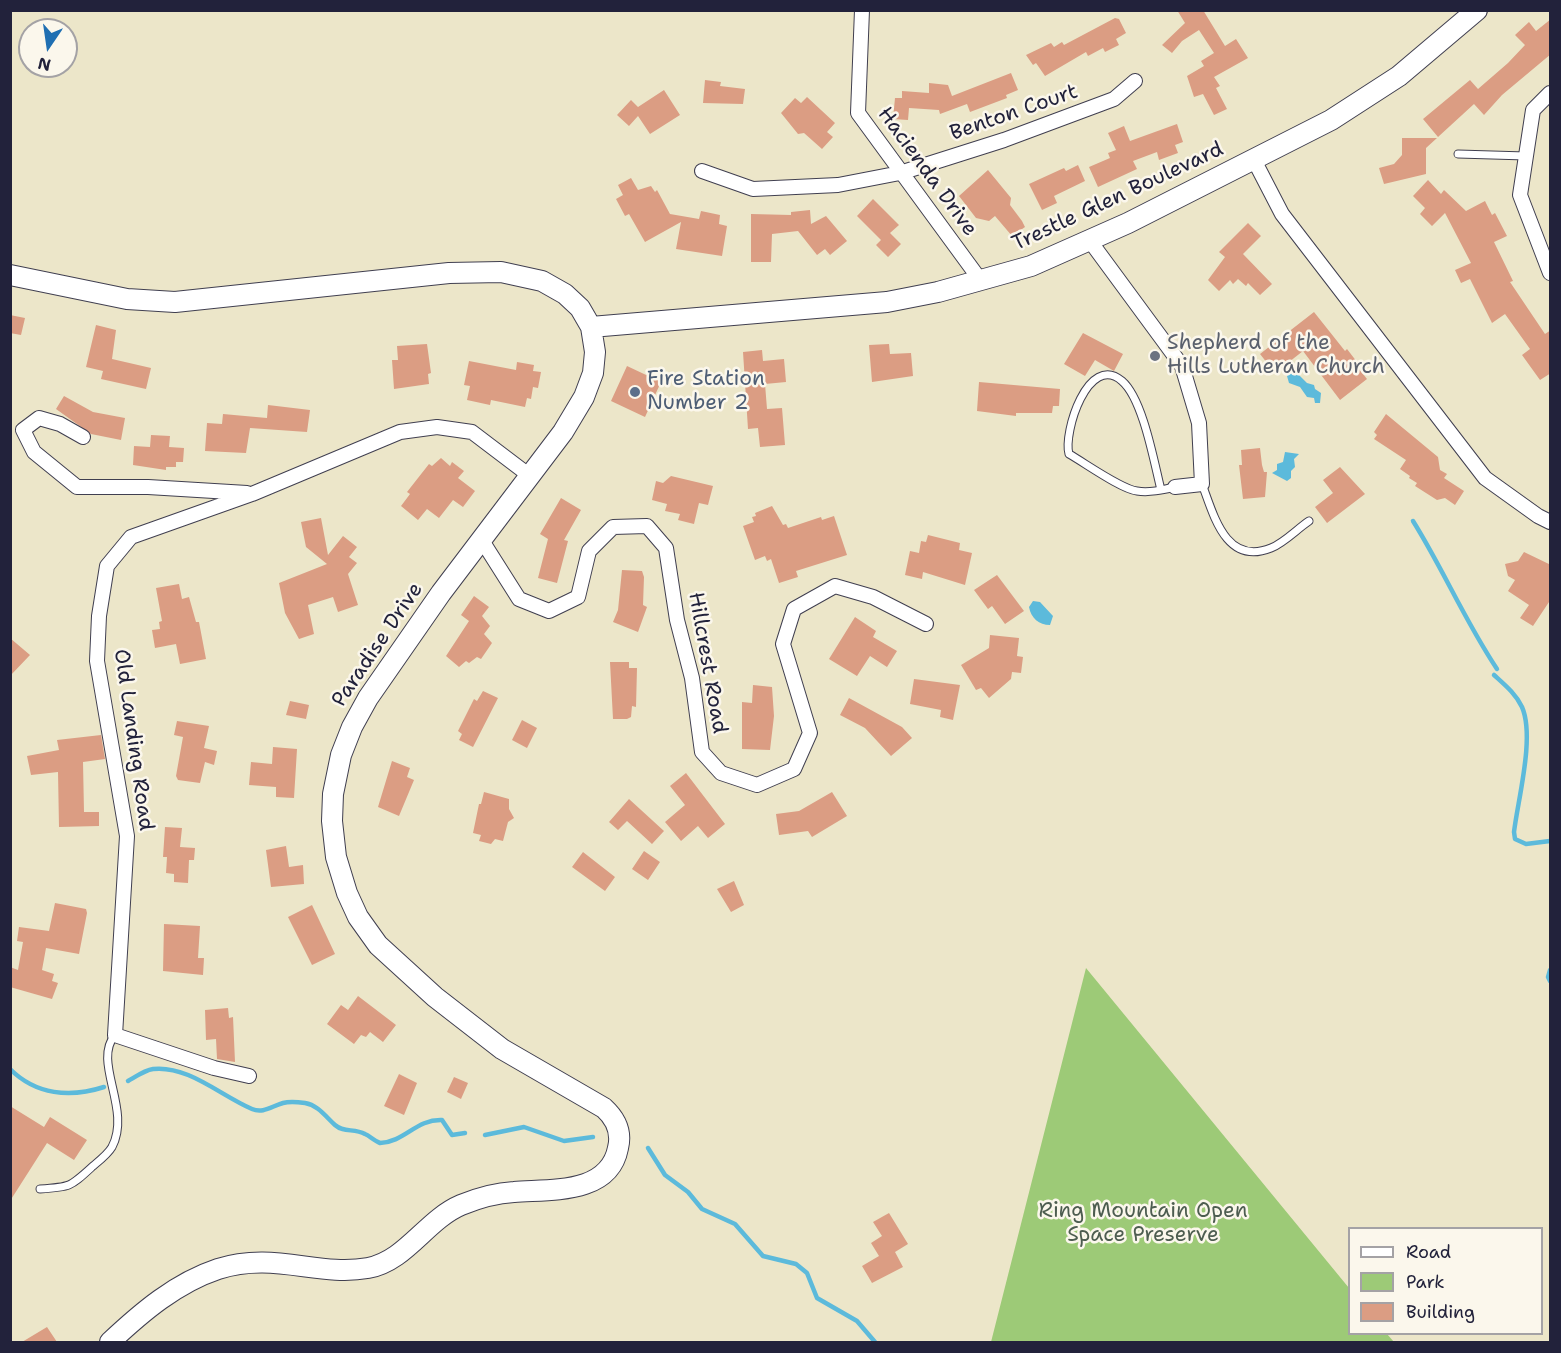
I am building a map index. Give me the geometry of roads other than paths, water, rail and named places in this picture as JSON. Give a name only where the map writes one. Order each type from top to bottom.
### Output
[{"type":"street","name":"Hacienda Drive","points":[[862,10],[858,113],[981,281]]},
{"type":"street","name":"Trestle Glen Boulevard","points":[[591,327],[870,304],[920,297],[1050,259],[1309,132],[1378,91],[1420,60],[1477,10]]},
{"type":"street","name":"Benton Court","points":[[702,171],[753,189],[838,185],[900,173],[1004,140],[1114,99],[1135,81]]},
{"type":"street","points":[[1551,93],[1533,110],[1520,195],[1551,273]]},
{"type":"street","points":[[1254,160],[1282,214],[1485,478],[1520,504],[1551,522]]},
{"type":"street","points":[[1090,241],[1182,366],[1199,423],[1202,484],[1168,489]]},
{"type":"street","name":"Paradise Drive","points":[[10,274],[127,299],[175,302],[449,273],[501,272],[536,279],[560,291],[580,308],[591,327],[595,358],[588,389],[572,418],[386,670],[352,727],[337,769],[332,802],[336,857],[350,901],[363,925],[378,945],[435,997],[495,1044],[531,1068],[604,1108],[618,1127],[619,1143],[616,1157],[602,1176],[587,1183],[566,1188],[501,1194],[461,1205],[434,1221],[390,1259],[375,1266],[350,1269],[258,1262],[216,1270],[163,1297],[110,1342]]},
{"type":"street","points":[[83,437],[60,424],[39,418],[23,430],[34,452],[77,487],[148,487],[252,494]]},
{"type":"street","name":"Old Landing Road","points":[[115,1035],[127,836],[97,661],[99,616],[107,566],[131,537],[252,494],[400,432],[437,427],[472,432],[530,476]]},
{"type":"street","name":"Hillcrest Road","points":[[482,538],[519,599],[549,611],[578,597],[589,551],[613,527],[647,526],[666,548],[677,620],[692,678],[702,752],[721,773],[757,785],[794,769],[810,733],[783,644],[794,609],[835,585],[873,597],[926,624]]},
{"type":"street","points":[[115,1035],[214,1068],[249,1076]]},
{"type":"lane","points":[[1458,154],[1526,156]]},
{"type":"lane","points":[[1108,376],[1121,380],[1134,396],[1168,489],[1133,491],[1069,454],[1066,444],[1073,422],[1085,388],[1093,379],[1108,376]]},
{"type":"lane","points":[[1202,484],[1222,533],[1234,547],[1249,551],[1271,548],[1309,521]]},
{"type":"lane","points":[[40,1189],[70,1187],[112,1147],[117,1119],[116,1093],[106,1060],[107,1044],[115,1035]]},
{"type":"water","points":[[1294,370],[1321,393],[1320,403],[1315,403],[1314,398],[1307,397],[1300,387],[1289,383],[1287,376]]},
{"type":"water","points":[[1285,452],[1299,454],[1294,459],[1295,467],[1291,471],[1291,478],[1287,481],[1272,473],[1277,470],[1277,464],[1283,462]]},
{"type":"water","points":[[1033,601],[1040,602],[1053,616],[1050,625],[1042,624],[1034,618],[1029,607]]},
{"type":"waterway","points":[[1413,521],[1497,669]]},
{"type":"waterway","points":[[1494,675],[1517,698],[1526,720],[1526,751],[1514,832],[1515,839],[1526,844],[1550,841]]},
{"type":"waterway","points":[[1550,970],[1548,977],[1550,981]]},
{"type":"waterway","points":[[10,1069],[31,1084],[54,1092],[79,1092],[104,1087]]},
{"type":"waterway","points":[[128,1081],[143,1072],[166,1069],[192,1076],[256,1110],[264,1110],[288,1102],[310,1104],[338,1127],[361,1132],[380,1143],[397,1139],[433,1121],[442,1120],[452,1135],[465,1133]]},
{"type":"waterway","points":[[485,1135],[524,1127],[564,1141],[593,1137]]},
{"type":"waterway","points":[[648,1148],[665,1175],[688,1192],[702,1209],[735,1224],[763,1256],[796,1264],[807,1273],[817,1298],[857,1321],[875,1342]]},
{"type":"place","name":"Shepherd of the Hills Lutheran Church","points":[[1155,356]]},
{"type":"place","name":"Fire Station Number 2","points":[[635,392]]},
{"type":"park label","name":"Ring Mountain Open Space Preserve","points":[[1143,1224]]}]
